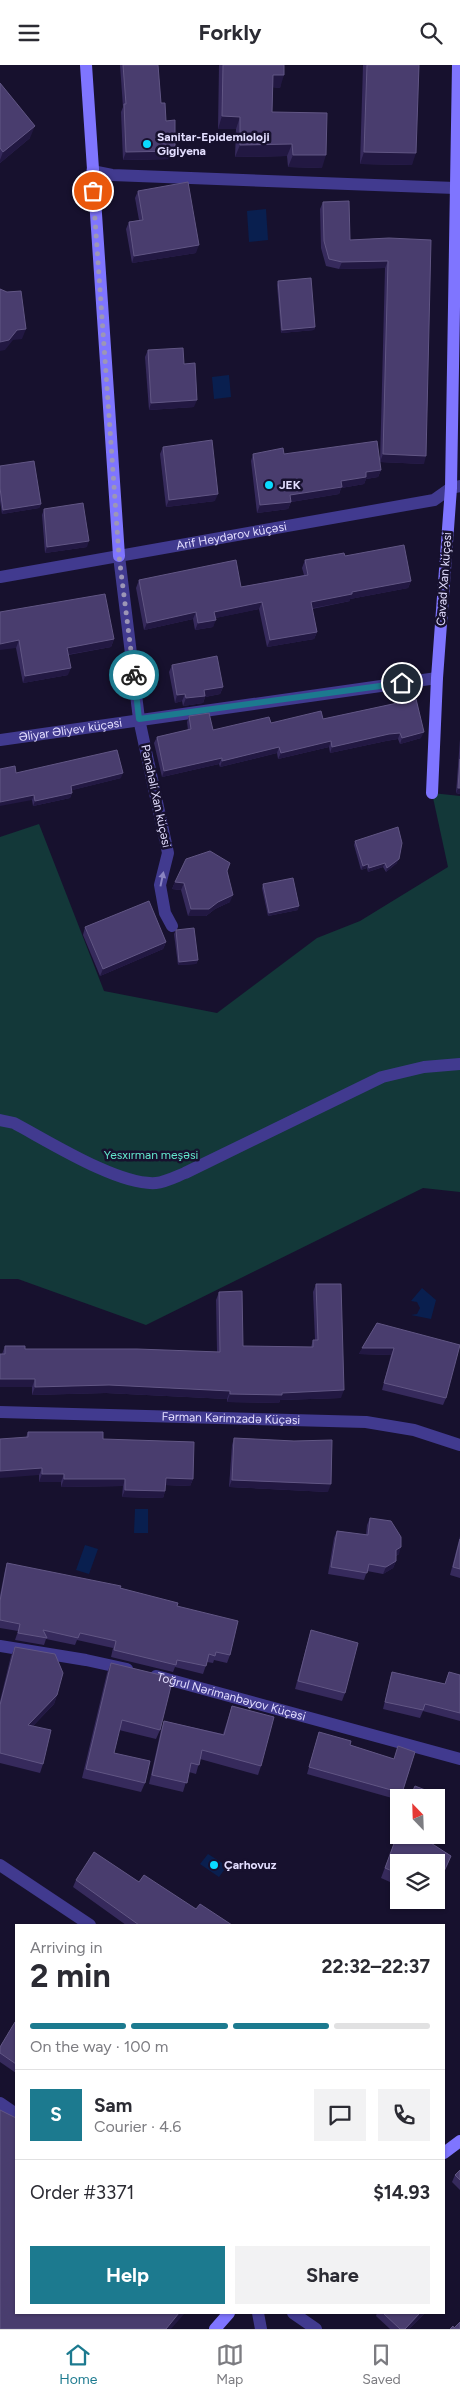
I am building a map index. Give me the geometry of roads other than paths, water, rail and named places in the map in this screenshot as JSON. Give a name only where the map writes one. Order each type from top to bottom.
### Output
[{"type":"street","name":"Pənahəli Xan küçəsi","points":[[86,65],[119,556],[139,719],[168,853],[160,885],[165,913],[172,926]]},
{"type":"street","name":"Cavad Xan küçəsi","points":[[432,793],[437,678],[455,487],[455,188],[458,65]]},
{"type":"street","points":[[92,171],[112,175],[264,183],[455,188]]},
{"type":"street","name":"Arif Heydərov küçəsi","points":[[0,577],[434,500],[455,487]]},
{"type":"street","name":"Əliyar Əliyev küçəsi","points":[[0,740],[437,678]]},
{"type":"street","points":[[0,1121],[14,1123],[98,1166],[128,1179],[157,1183],[186,1173],[382,1077],[424,1067],[460,1064]]},
{"type":"street","name":"Fərman Kərimzadə Küçəsi","points":[[0,1412],[366,1423],[414,1430],[460,1445]]},
{"type":"street","name":"Toğrul Nərimanbəyov Küçəsi","points":[[0,1646],[86,1659],[143,1672],[460,1759]]},
{"type":"street","points":[[0,1865],[88,1924]]},
{"type":"street","points":[[0,2103],[15,2113]]},
{"type":"street","points":[[445,2152],[460,2141]]},
{"type":"street","points":[[215,2329],[228,2314]]},
{"type":"street","points":[[258,2314],[261,2329]]},
{"type":"street","points":[[294,2314],[316,2329]]},
{"type":"water","points":[[266,209],[268,240],[249,242],[247,211]]},
{"type":"water","points":[[229,375],[231,397],[214,399],[212,377]]},
{"type":"water","points":[[422,1288],[436,1300],[431,1319],[411,1315],[417,1314],[420,1308],[417,1302],[411,1301]]},
{"type":"water","points":[[135,1509],[148,1509],[148,1533],[134,1533]]},
{"type":"water","points":[[85,1545],[98,1549],[89,1574],[76,1570]]},
{"type":"water","name":"Çarhovuz","points":[[208,1854],[227,1866],[219,1877],[200,1864]]},
{"type":"place","name":"Sanitar-Epidemioloji Gigiyena","points":[[147,144]]},
{"type":"place","name":"JEK","points":[[269,485]]},
{"type":"place","name":"Çarhovuz","points":[[214,1865]]},
{"type":"park label","name":"Yesxırman meşəsi","points":[[151,1155]]}]
